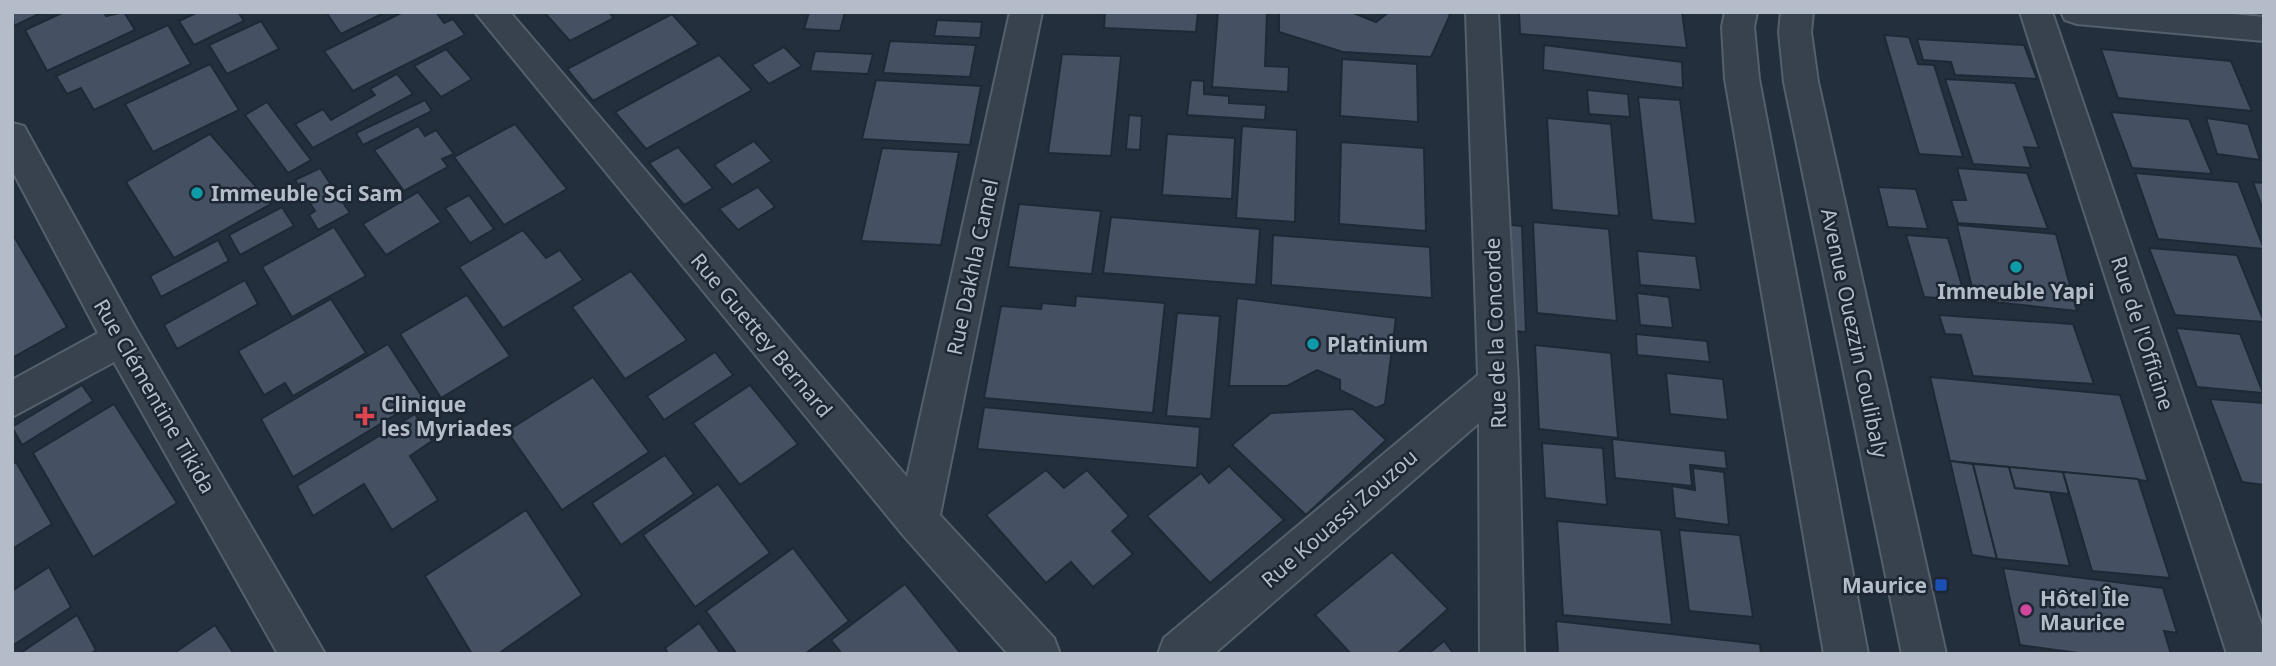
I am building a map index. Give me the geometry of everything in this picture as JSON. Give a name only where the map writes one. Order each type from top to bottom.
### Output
[{"type":"street","name":"Rue Guettey Bernard","points":[[491,12],[918,521],[1038,654]]},
{"type":"street","name":"Rue Dakhla Camel","points":[[918,521],[1026,12]]},
{"type":"street","name":"Rue de la Concorde","points":[[1482,12],[1498,382],[1502,654]]},
{"type":"street","points":[[1741,12],[1738,27],[1742,79],[1846,654]]},
{"type":"street","name":"Avenue Ouezzin Coulibaly","points":[[1797,12],[1795,33],[1801,82],[1924,654]]},
{"type":"street","name":"Rue de l'Officine","points":[[2036,12],[2249,654]]},
{"type":"street","points":[[2077,12],[2264,29]]},
{"type":"street","name":"Rue Clémentine Tikida","points":[[12,136],[121,339],[303,654]]},
{"type":"street","points":[[12,400],[121,339]]},
{"type":"street","name":"Rue Kouassi Zouzou","points":[[1180,654],[1498,382]]},
{"type":"building","points":[[12,12],[43,12],[14,26]]},
{"type":"building","points":[[64,12],[104,12],[106,16],[124,12],[135,30],[47,71],[25,30]]},
{"type":"building","points":[[198,12],[238,12],[244,21],[194,45],[179,21]]},
{"type":"building","points":[[326,12],[386,12],[341,34]]},
{"type":"building","points":[[403,12],[436,12],[444,23],[453,19],[465,35],[353,91],[324,51]]},
{"type":"building","points":[[544,12],[609,12],[614,18],[570,41]]},
{"type":"building","points":[[809,12],[845,12],[840,31],[804,29]]},
{"type":"building","points":[[1105,12],[1198,12],[1196,32],[1104,28]]},
{"type":"building","points":[[1218,12],[1267,12],[1265,66],[1289,67],[1288,92],[1212,87]]},
{"type":"building","points":[[1279,12],[1351,12],[1376,22],[1389,12],[1446,12],[1450,15],[1431,57],[1343,52],[1279,32]]},
{"type":"building","points":[[1519,12],[1682,12],[1687,48],[1520,34]]},
{"type":"building","points":[[672,14],[699,44],[593,101],[567,69]]},
{"type":"building","points":[[937,20],[982,22],[980,38],[934,36]]},
{"type":"building","points":[[261,21],[279,49],[227,74],[209,45]]},
{"type":"building","points":[[168,25],[191,64],[94,110],[81,88],[67,94],[56,76]]},
{"type":"building","points":[[1884,35],[1909,37],[1918,64],[1934,65],[1963,157],[1919,154]]},
{"type":"building","points":[[1917,39],[2024,45],[2037,79],[1955,75],[1951,62],[1923,60]]},
{"type":"building","points":[[890,41],[976,45],[970,77],[883,73]]},
{"type":"building","points":[[1544,45],[1682,62],[1683,88],[1543,70]]},
{"type":"building","points":[[784,47],[802,66],[769,84],[752,65]]},
{"type":"building","points":[[446,49],[472,79],[441,97],[414,66]]},
{"type":"building","points":[[2101,49],[2231,61],[2252,111],[2118,98]]},
{"type":"building","points":[[815,51],[873,54],[868,74],[810,71]]},
{"type":"building","points":[[1062,54],[1121,56],[1111,156],[1048,153]]},
{"type":"building","points":[[719,55],[752,90],[646,149],[615,112]]},
{"type":"building","points":[[1342,59],[1417,64],[1418,122],[1340,116]]},
{"type":"building","points":[[210,64],[239,110],[153,152],[125,104]]},
{"type":"building","points":[[397,74],[413,94],[313,148],[295,124],[323,109],[331,120],[375,95],[370,89]]},
{"type":"building","points":[[1945,79],[2015,83],[2039,148],[2024,147],[2031,168],[1973,164]]},
{"type":"building","points":[[876,80],[981,86],[970,145],[862,139]]},
{"type":"building","points":[[1191,80],[1204,81],[1204,94],[1229,96],[1229,103],[1266,105],[1265,120],[1187,115]]},
{"type":"building","points":[[1587,90],[1628,94],[1630,117],[1589,114]]},
{"type":"building","points":[[1638,97],[1680,100],[1696,224],[1652,220]]},
{"type":"building","points":[[425,100],[432,111],[363,145],[356,133]]},
{"type":"building","points":[[267,102],[311,160],[288,173],[245,115]]},
{"type":"building","points":[[2111,112],[2189,119],[2212,174],[2132,168]]},
{"type":"building","points":[[1129,115],[1142,116],[1140,150],[1126,149]]},
{"type":"building","points":[[1547,118],[1611,124],[1619,216],[1552,210]]},
{"type":"building","points":[[2206,118],[2248,124],[2260,160],[2217,154]]},
{"type":"building","points":[[515,124],[567,189],[504,225],[454,157]]},
{"type":"building","points":[[418,126],[425,136],[436,130],[454,154],[442,159],[448,167],[404,191],[374,150]]},
{"type":"building","points":[[1242,126],[1297,130],[1295,222],[1236,218]]},
{"type":"building","name":"Immeuble Sci Sam","points":[[210,134],[271,204],[174,258],[126,182]]},
{"type":"building","points":[[1167,134],[1235,138],[1232,199],[1162,195]]},
{"type":"building","points":[[754,141],[772,161],[732,185],[714,165]]},
{"type":"building","points":[[1341,142],[1424,148],[1426,231],[1339,224]]},
{"type":"building","points":[[678,147],[713,188],[684,205],[649,163]]},
{"type":"building","points":[[882,148],[959,152],[941,245],[861,241]]},
{"type":"building","points":[[320,168],[350,213],[318,230],[309,215],[315,211],[295,180]]},
{"type":"building","points":[[1957,168],[2027,173],[2048,229],[1958,223],[1951,200],[1966,200]]},
{"type":"building","points":[[2135,173],[2238,182],[2264,249],[2158,239]]},
{"type":"building","points":[[2253,182],[2264,183],[2264,213]]},
{"type":"building","points":[[758,187],[775,207],[738,230],[719,209]]},
{"type":"building","points":[[1878,187],[1916,189],[1928,229],[1888,227]]},
{"type":"building","points":[[418,192],[441,222],[386,255],[363,224]]},
{"type":"building","points":[[469,195],[494,229],[470,243],[445,208]]},
{"type":"building","points":[[1019,204],[1101,211],[1092,274],[1008,267]]},
{"type":"building","points":[[282,207],[294,226],[240,255],[229,235]]},
{"type":"building","points":[[1111,217],[1260,229],[1256,285],[1103,273]]},
{"type":"building","points":[[1533,222],[1609,229],[1617,321],[1537,313]]},
{"type":"building","points":[[1501,224],[1522,226],[1526,332],[1504,330]]},
{"type":"building","name":"Immeuble Yapi","points":[[1957,225],[2056,234],[2077,311],[1975,300]]},
{"type":"building","points":[[334,227],[366,276],[292,317],[262,267]]},
{"type":"building","points":[[523,230],[546,258],[560,250],[583,280],[503,328],[459,267]]},
{"type":"building","points":[[12,233],[67,327],[12,358]]},
{"type":"building","points":[[1273,235],[1430,247],[1432,298],[1271,285]]},
{"type":"building","points":[[1906,235],[1948,238],[1966,300],[1924,297]]},
{"type":"building","points":[[218,240],[229,261],[161,297],[150,276]]},
{"type":"building","points":[[2149,248],[2237,255],[2264,322],[2175,315]]},
{"type":"building","points":[[1637,251],[1696,256],[1701,290],[1640,285]]},
{"type":"building","points":[[631,271],[687,340],[625,379],[572,307]]},
{"type":"building","points":[[245,280],[258,304],[177,349],[164,325]]},
{"type":"building","points":[[1637,293],[1669,297],[1673,328],[1640,325]]},
{"type":"building","points":[[467,295],[510,356],[441,398],[400,334]]},
{"type":"building","points":[[1076,296],[1165,303],[1153,413],[984,398],[1001,306],[1041,309],[1042,303],[1075,306]]},
{"type":"building","name":"Platinium","points":[[1237,298],[1396,318],[1385,404],[1376,408],[1340,390],[1340,380],[1317,370],[1287,386],[1229,386]]},
{"type":"building","points":[[331,299],[366,353],[293,396],[285,383],[264,395],[238,351]]},
{"type":"building","points":[[1177,313],[1220,316],[1211,419],[1166,416]]},
{"type":"building","points":[[1939,315],[2073,324],[2094,384],[1973,376],[1961,335],[1945,334]]},
{"type":"building","points":[[2176,328],[2240,334],[2263,393],[2197,387]]},
{"type":"building","points":[[1636,334],[1707,341],[1710,362],[1637,355]]},
{"type":"building","points":[[388,344],[423,398],[293,477],[261,419]]},
{"type":"building","points":[[1535,345],[1611,353],[1618,438],[1539,429]]},
{"type":"building","points":[[715,352],[733,375],[664,420],[647,396]]},
{"type":"building","points":[[1666,373],[1723,379],[1728,420],[1670,414]]},
{"type":"building","points":[[593,377],[649,452],[562,510],[507,431]]},
{"type":"building","points":[[1930,377],[2120,395],[2148,481],[1950,461]]},
{"type":"building","points":[[82,385],[93,401],[22,445],[12,427]]},
{"type":"building","points":[[750,385],[798,444],[740,485],[693,423]]},
{"type":"building","points":[[2210,399],[2264,403],[2264,485],[2242,482]]},
{"type":"building","points":[[114,404],[177,503],[93,557],[33,453]]},
{"type":"building","points":[[984,407],[1200,427],[1197,468],[977,449]]},
{"type":"building","points":[[1353,409],[1386,440],[1306,515],[1232,445],[1271,413]]},
{"type":"building","points":[[415,414],[432,441],[410,456],[438,500],[392,530],[364,484],[313,516],[297,486]]},
{"type":"building","points":[[1612,439],[1725,451],[1727,469],[1690,465],[1692,486],[1615,478]]},
{"type":"building","points":[[1542,443],[1603,448],[1607,505],[1545,498]]},
{"type":"building","points":[[665,455],[694,494],[621,545],[592,503]]},
{"type":"building","points":[[1950,461],[1973,464],[1997,559],[1972,555]]},
{"type":"building","points":[[16,462],[52,524],[12,549],[12,464]]},
{"type":"building","points":[[1973,464],[2009,467],[2015,488],[2050,492],[2070,566],[1997,559]]},
{"type":"building","points":[[1229,466],[1284,520],[1210,583],[1147,516],[1201,473],[1209,483]]},
{"type":"building","points":[[2009,467],[2063,472],[2069,494],[2015,488]]},
{"type":"building","points":[[1693,468],[1724,472],[1729,525],[1675,518],[1672,486],[1695,490]]},
{"type":"building","points":[[1046,470],[1064,488],[1087,470],[1129,516],[1112,531],[1133,554],[1093,587],[1071,562],[1046,583],[986,515]]},
{"type":"building","points":[[2063,472],[2138,479],[2170,578],[2092,571]]},
{"type":"building","points":[[718,484],[770,553],[695,607],[643,535]]},
{"type":"building","points":[[526,510],[582,595],[498,654],[472,654],[425,576]]},
{"type":"building","points":[[1557,521],[1661,530],[1672,625],[1563,615]]},
{"type":"building","points":[[1679,530],[1740,535],[1753,617],[1689,611]]},
{"type":"building","points":[[793,548],[849,621],[805,654],[737,654],[706,611]]},
{"type":"building","points":[[1392,552],[1448,609],[1397,654],[1351,654],[1315,615]]},
{"type":"building","points":[[49,567],[71,607],[12,646],[12,591]]},
{"type":"building","name":"Hôtel Île Maurice","points":[[2003,568],[2163,588],[2177,633],[2164,631],[2171,654],[2086,654],[2020,645]]},
{"type":"building","points":[[905,584],[961,654],[842,654],[831,640]]},
{"type":"building","points":[[77,615],[96,650],[90,654],[19,654]]},
{"type":"building","points":[[1556,621],[1760,644],[1761,654],[1558,654]]},
{"type":"building","points":[[699,623],[721,654],[668,654],[665,648]]},
{"type":"building","points":[[215,625],[234,654],[173,654]]},
{"type":"building","points":[[1444,641],[1454,654],[1428,654]]},
{"type":"place","name":"Immeuble Sci Sam","points":[[197,193]]},
{"type":"place","name":"Immeuble Yapi","points":[[2016,267]]},
{"type":"place","name":"Platinium","points":[[1313,344]]},
{"type":"place","name":"Clinique les Myriades","points":[[365,416]]},
{"type":"place","name":"Maurice","points":[[1941,585]]},
{"type":"place","name":"Hôtel Île Maurice","points":[[2026,610]]}]
